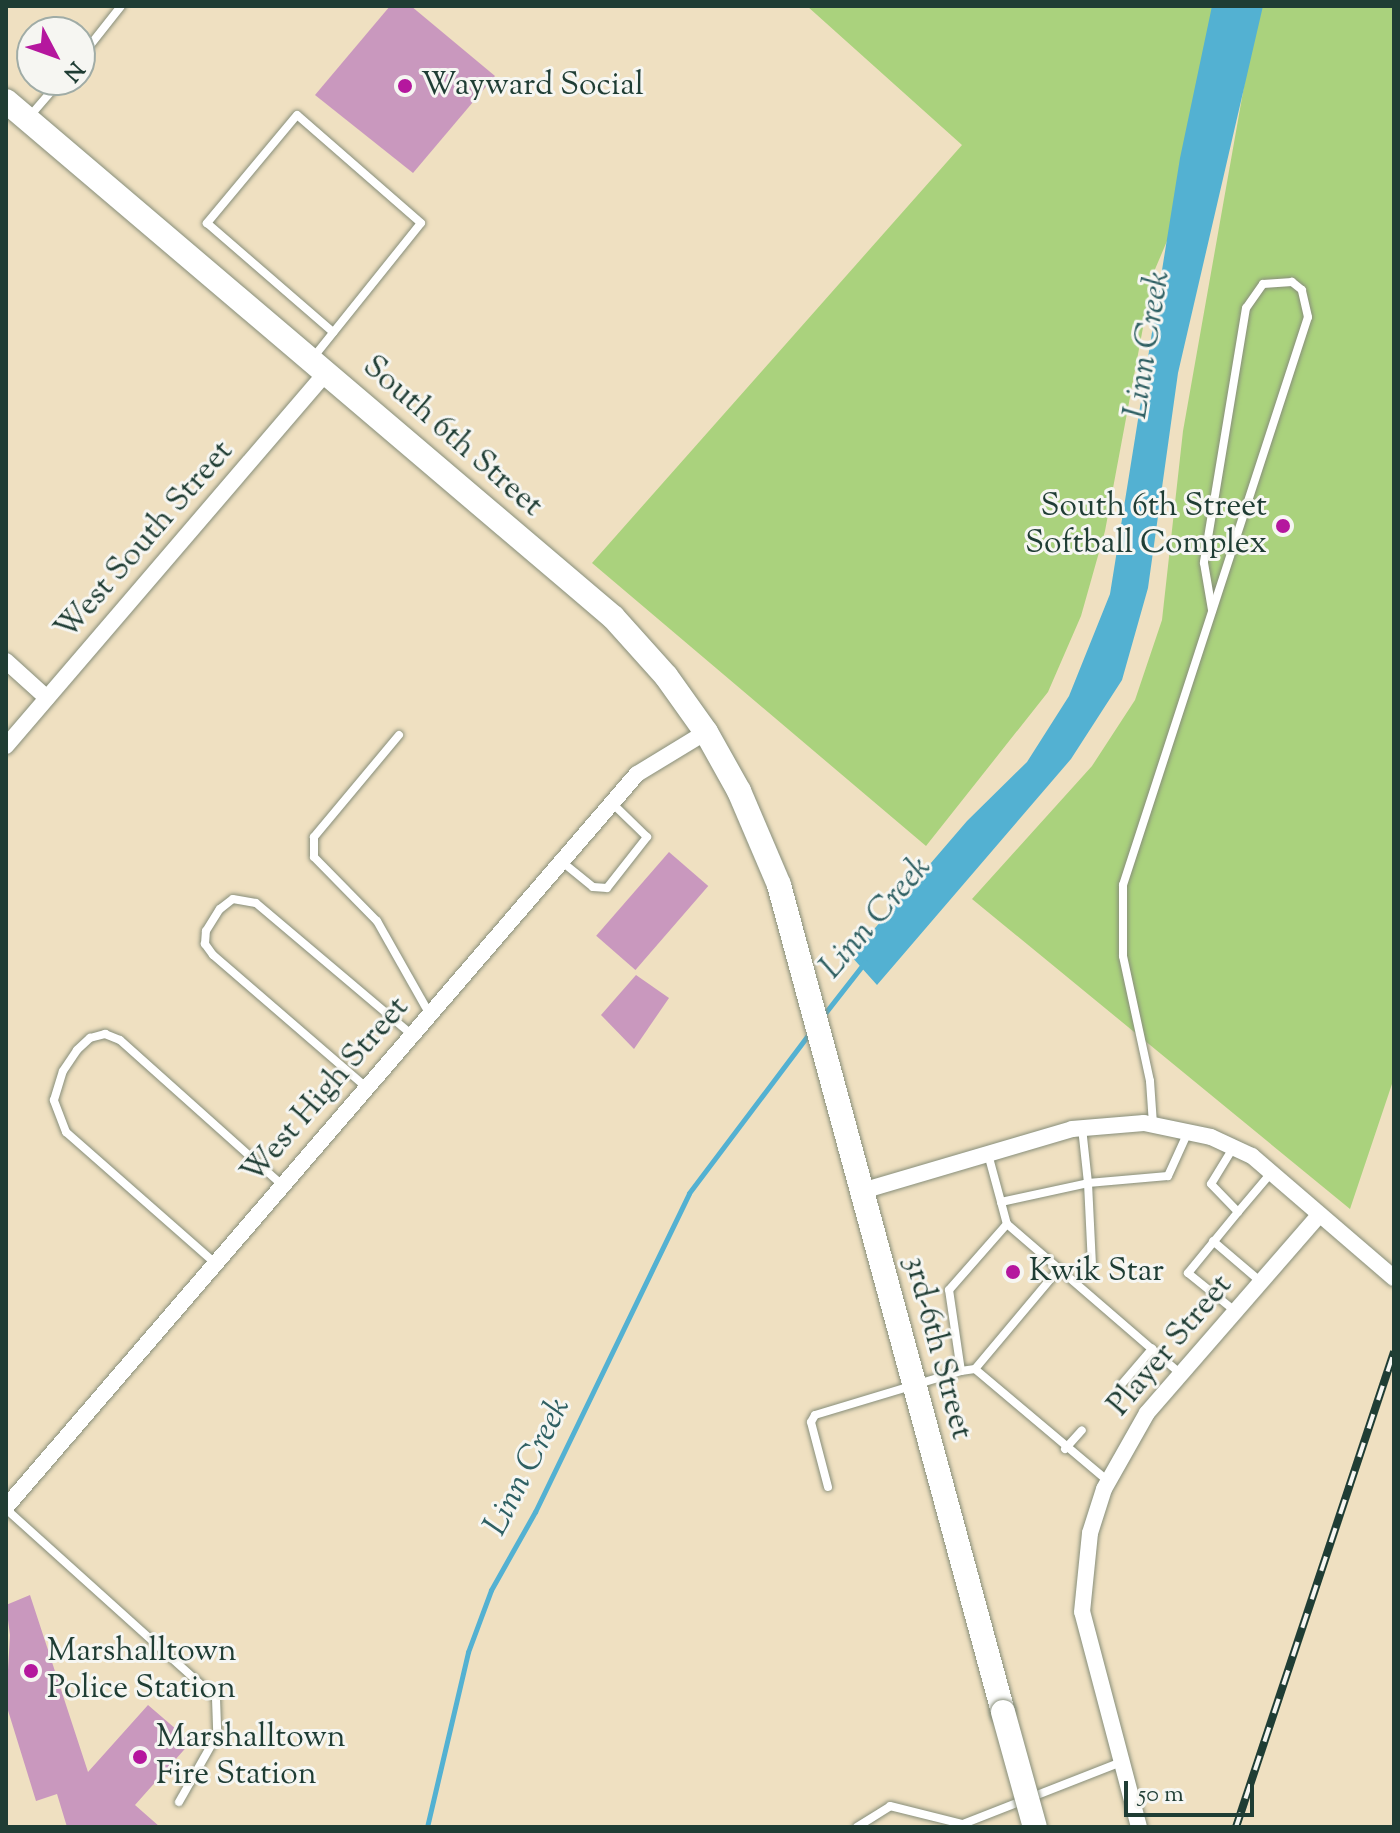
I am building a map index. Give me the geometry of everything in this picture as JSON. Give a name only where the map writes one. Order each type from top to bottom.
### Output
[{"type":"main road","name":"South 6th Street","points":[[6,101],[613,617],[666,676],[706,732],[739,791],[779,885]]},
{"type":"main road","name":"3rd-6th Street","points":[[779,885],[1035,1827]]},
{"type":"street","name":"West South Street","points":[[6,746],[319,366]]},
{"type":"street","points":[[6,661],[47,698]]},
{"type":"street","name":"West High Street","points":[[6,1508],[637,774],[706,732]]},
{"type":"street","points":[[862,1191],[1082,1128],[1153,1124],[1188,1131],[1234,1147],[1271,1173],[1394,1278]]},
{"type":"street","name":"Player Street","points":[[1139,1827],[1119,1763],[1082,1612],[1090,1533],[1108,1481],[1147,1413],[1319,1215]]},
{"type":"lane","points":[[96,38],[121,6]]},
{"type":"lane","points":[[27,119],[47,96]]},
{"type":"lane","points":[[319,366],[333,332],[421,223],[297,115],[207,223],[333,332]]},
{"type":"lane","points":[[1153,1124],[1150,1081],[1123,956],[1123,885],[1308,317],[1302,290],[1292,282],[1263,284],[1246,308],[1204,563],[1212,610]]},
{"type":"lane","points":[[399,735],[314,837],[314,857],[377,921],[429,1013]]},
{"type":"lane","points":[[561,861],[600,890],[646,843],[643,831],[612,803]]},
{"type":"lane","points":[[366,1087],[213,955],[205,944],[206,931],[220,909],[233,899],[256,903],[411,1034]]},
{"type":"lane","points":[[215,1263],[66,1132],[54,1100],[63,1071],[77,1050],[90,1038],[105,1034],[120,1040],[282,1185]]},
{"type":"lane","points":[[1082,1128],[1092,1265]]},
{"type":"lane","points":[[1001,1202],[1088,1183],[1168,1176],[1188,1131]]},
{"type":"lane","points":[[1234,1147],[1211,1184],[1238,1212]]},
{"type":"lane","points":[[988,1154],[1007,1224],[1181,1374]]},
{"type":"lane","points":[[1235,1311],[1188,1273],[1271,1173]]},
{"type":"lane","points":[[961,1371],[949,1290],[1007,1224]]},
{"type":"lane","points":[[1213,1241],[1261,1282]]},
{"type":"lane","points":[[828,1487],[811,1422],[815,1415],[913,1383],[975,1369],[1059,1269]]},
{"type":"lane","points":[[1121,1385],[1152,1349]]},
{"type":"lane","points":[[975,1369],[1065,1449],[1108,1481]]},
{"type":"lane","points":[[1065,1449],[1082,1430]]},
{"type":"lane","points":[[6,1508],[216,1698],[217,1735],[179,1802]]},
{"type":"lane","points":[[857,1827],[890,1806],[963,1824],[1119,1763]]},
{"type":"green space","points":[[807,6],[1394,6],[1394,1078],[1350,1209],[972,899],[1092,766],[1135,700],[1162,620],[1183,431],[1252,41],[1153,274],[1105,531],[1081,616],[1048,692],[926,846],[592,563],[962,145]]},
{"type":"water","points":[[1212,6],[1263,6],[1178,373],[1148,588],[1122,680],[1071,759],[877,985],[851,956],[967,821],[1027,762],[1069,696],[1110,594],[1180,158]]},
{"type":"building","name":"Wayward Social","points":[[390,6],[411,6],[495,76],[413,173],[315,95]]},
{"type":"building","points":[[669,852],[708,886],[635,970],[596,936]]},
{"type":"building","points":[[636,975],[669,998],[634,1049],[601,1015]]},
{"type":"building","points":[[30,1595],[88,1772],[148,1705],[191,1742],[135,1805],[160,1827],[67,1827],[57,1794],[36,1801],[6,1704],[10,1635],[6,1605]]},
{"type":"waterway","name":"Linn Creek","points":[[822,1017],[865,962]]},
{"type":"waterway","name":"Linn Creek","points":[[427,1827],[468,1652],[491,1590],[535,1512],[689,1193],[811,1031]]},
{"type":"railway","points":[[1236,1827],[1394,1352]]},
{"type":"place","name":"Wayward Social","points":[[405,86]]},
{"type":"place","name":"South 6th Street Softball Complex","points":[[1283,526]]},
{"type":"place","name":"Kwik Star","points":[[1013,1272]]},
{"type":"place","name":"Marshalltown Police Station","points":[[31,1671]]},
{"type":"place","name":"Marshalltown Fire Station","points":[[140,1757]]}]
